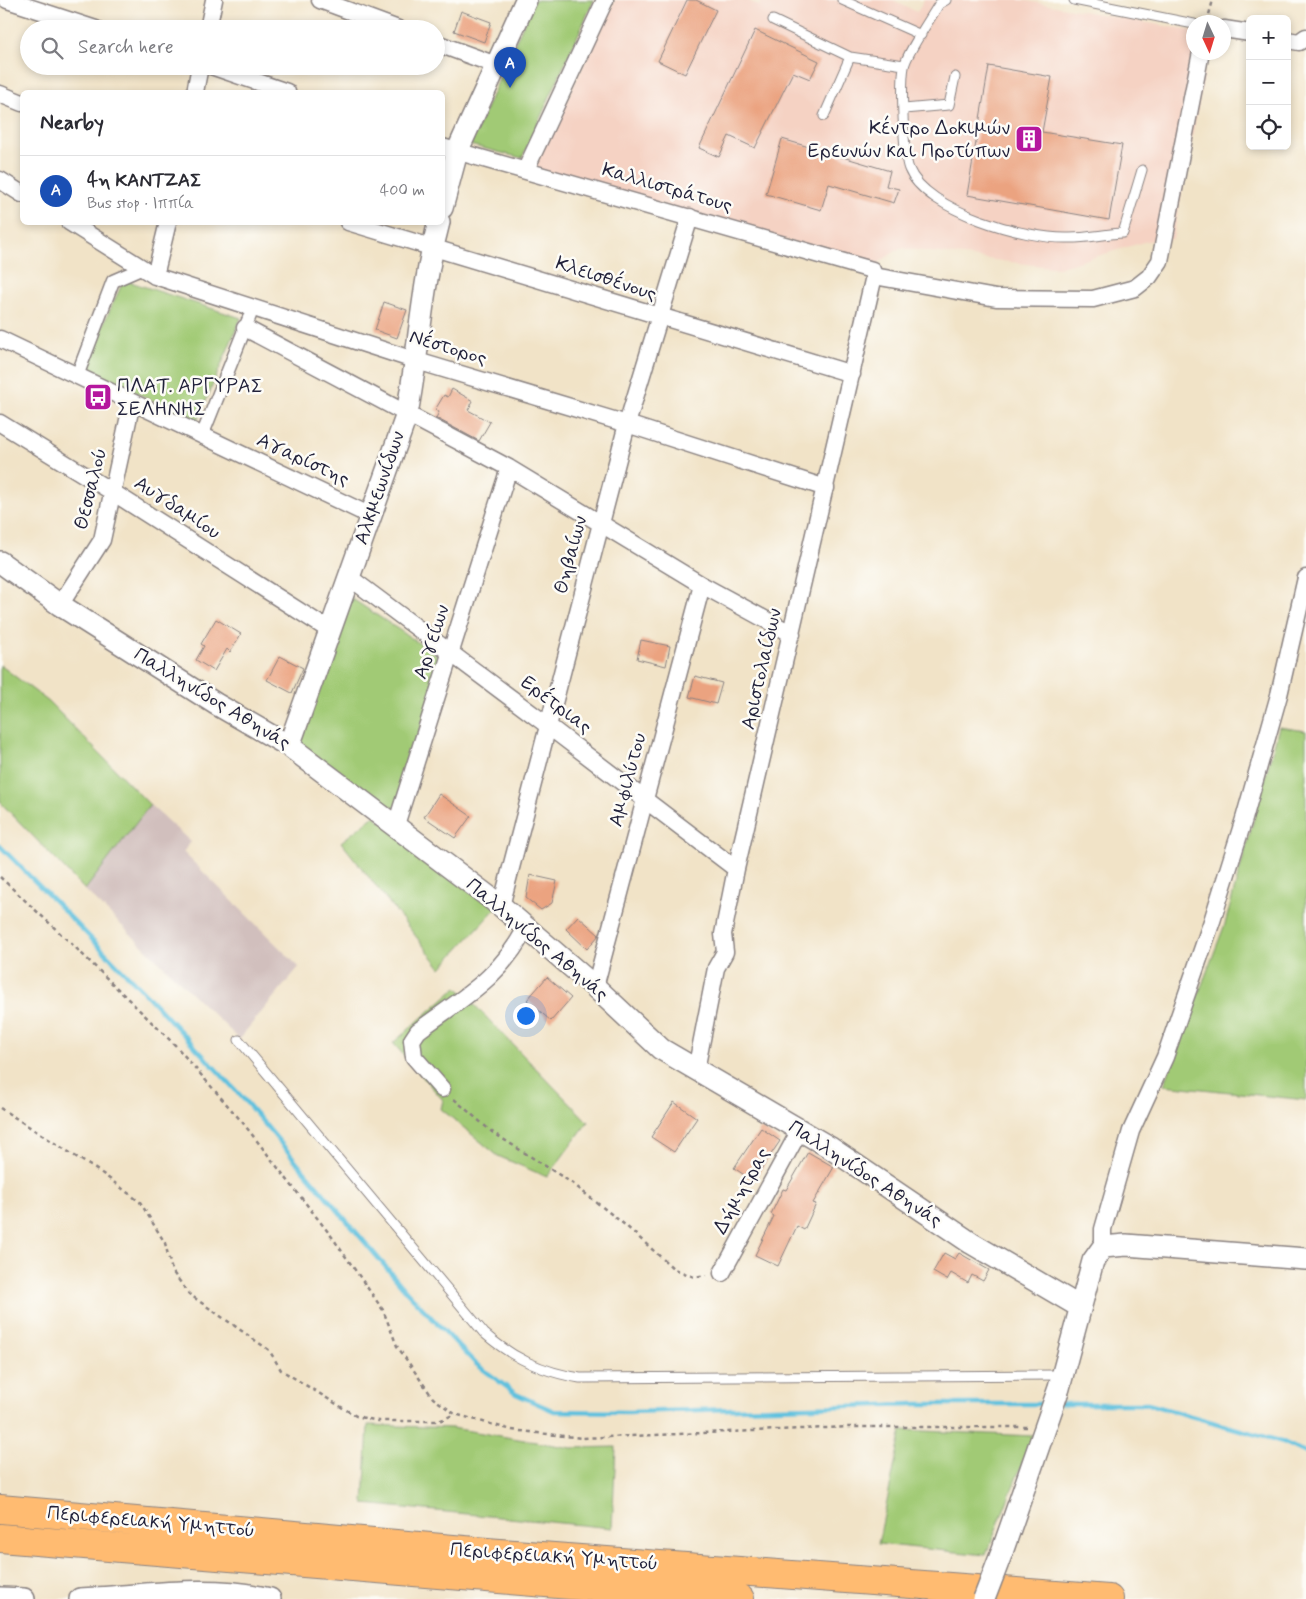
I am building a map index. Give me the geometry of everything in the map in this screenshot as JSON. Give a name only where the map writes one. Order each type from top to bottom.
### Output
[{"type":"highway","name":"Περιφερειακή Υμηττού","points":[[0,1508],[487,1552],[1109,1599]]},
{"type":"highway","name":"Περιφερειακή Υμηττού","points":[[0,1538],[740,1599]]},
{"type":"street","points":[[7,0],[68,20]]},
{"type":"street","points":[[210,20],[214,0]]},
{"type":"street","points":[[320,0],[374,20]]},
{"type":"street","points":[[445,186],[450,149],[496,65],[526,0]]},
{"type":"street","points":[[526,170],[605,0]]},
{"type":"street","points":[[1231,30],[1246,32]]},
{"type":"street","points":[[1291,41],[1299,42],[1306,37]]},
{"type":"street","points":[[445,46],[496,65]]},
{"type":"street","points":[[874,276],[970,295],[1026,300],[1108,296],[1135,288],[1143,283],[1160,260],[1199,60]]},
{"type":"street","points":[[195,90],[198,75]]},
{"type":"street","points":[[238,75],[281,90]]},
{"type":"street","points":[[0,94],[20,102]]},
{"type":"street","name":"Καλλιστράτους","points":[[450,149],[872,270],[874,276]]},
{"type":"street","points":[[0,180],[20,193]]},
{"type":"street","name":"Θηβαίων","points":[[501,906],[627,424],[690,217]]},
{"type":"street","name":"Νέστορος","points":[[74,225],[149,272],[417,361],[627,424],[826,488]]},
{"type":"street","points":[[77,376],[113,281],[149,272],[167,225]]},
{"type":"street","name":"Κλεισθένους","points":[[358,225],[658,318],[852,374]]},
{"type":"street","name":"Αλκμεωνίδων","points":[[289,746],[407,414],[417,361],[432,247],[438,225]]},
{"type":"street","name":"Αριστολαίδων","points":[[696,1070],[716,968],[725,952],[723,934],[736,870],[874,276]]},
{"type":"street","points":[[202,436],[253,308]]},
{"type":"street","points":[[245,328],[509,468],[602,522],[702,585],[792,634]]},
{"type":"street","name":"Αγαρίστης","points":[[0,339],[371,516]]},
{"type":"street","name":"Θεσσαλού","points":[[60,605],[102,540],[114,493],[132,402]]},
{"type":"street","name":"Αυγδαμίου","points":[[0,424],[114,493],[329,630]]},
{"type":"street","name":"Αργείων","points":[[395,828],[509,468]]},
{"type":"street","name":"Παλληνίδος Αθηνάς","points":[[0,562],[60,605],[216,704],[289,746],[395,828],[501,906],[595,987],[661,1049],[800,1130],[972,1243],[1080,1307]]},
{"type":"street","name":"Ερέτριας","points":[[349,577],[645,799],[736,870]]},
{"type":"street","points":[[984,1599],[1061,1381],[1093,1261],[1103,1247],[1103,1229],[1131,1131],[1165,1057],[1212,921],[1244,819],[1279,695],[1306,578]]},
{"type":"street","name":"Αμφιλύτου","points":[[595,987],[702,585]]},
{"type":"street","points":[[442,1089],[414,1057],[412,1040],[418,1031],[495,974],[516,948],[526,927]]},
{"type":"street","name":"Δήμητρας","points":[[722,1273],[800,1130]]},
{"type":"street","points":[[1103,1247],[1126,1245],[1306,1259]]},
{"type":"street","points":[[80,1599],[217,1591],[241,1593],[270,1599]]},
{"type":"street","points":[[0,1598],[24,1599]]},
{"type":"lane","points":[[842,0],[921,35]]},
{"type":"lane","points":[[946,0],[939,4],[904,65],[904,133],[909,169],[930,196],[976,219],[1013,231],[1068,238],[1123,232],[1142,170]]},
{"type":"lane","points":[[1074,0],[1186,22]]},
{"type":"lane","points":[[773,20],[850,57],[904,65]]},
{"type":"lane","points":[[824,116],[850,57]]},
{"type":"lane","points":[[904,109],[949,105],[955,77]]},
{"type":"lane","points":[[239,1040],[484,1333],[509,1353],[543,1370],[580,1378],[1061,1381]]},
{"type":"path","points":[[1210,15],[1213,0]]},
{"type":"path","points":[[0,876],[175,1045],[243,1123],[332,1237],[383,1310],[397,1346],[433,1398],[455,1414],[512,1430],[582,1438],[1048,1422]]},
{"type":"path","points":[[442,1089],[492,1132],[572,1183],[625,1225],[674,1269],[694,1277],[722,1273]]},
{"type":"path","points":[[0,1108],[103,1174],[140,1202],[165,1243],[172,1271],[190,1294],[269,1350],[281,1370],[356,1416],[378,1421],[439,1421],[455,1414]]},
{"type":"shaded area","points":[[615,0],[747,0],[759,6],[762,0],[893,0],[917,12],[924,0],[1022,0],[1186,30],[1186,60],[1197,60],[1204,75],[1173,239],[1147,241],[1058,268],[900,248],[874,266],[534,168]]},
{"type":"shaded area","points":[[150,805],[191,842],[183,852],[299,967],[239,1039],[85,890]]},
{"type":"green space","points":[[534,0],[594,0],[522,158],[470,145]]},
{"type":"green space","points":[[124,280],[241,318],[197,422],[83,367]]},
{"type":"green space","points":[[348,596],[443,659],[392,817],[299,743]]},
{"type":"green space","points":[[0,665],[49,702],[150,805],[85,890],[0,802]]},
{"type":"green space","points":[[1279,727],[1306,731],[1306,1100],[1164,1085],[1225,924]]},
{"type":"green space","points":[[374,816],[496,908],[441,968],[341,842]]},
{"type":"green space","points":[[457,987],[588,1122],[547,1177],[498,1156],[441,1109],[443,1100],[393,1043]]},
{"type":"green space","points":[[368,1425],[452,1428],[572,1448],[616,1447],[612,1528],[364,1504]]},
{"type":"green space","points":[[902,1430],[1033,1436],[986,1555],[878,1544]]},
{"type":"building","points":[[687,0],[696,0],[716,10],[685,74],[658,61]]},
{"type":"building","points":[[461,11],[491,22],[484,42],[454,31]]},
{"type":"building","points":[[755,30],[819,61],[810,79],[793,72],[755,148],[729,136],[719,157],[699,148]]},
{"type":"building","name":"Κέντρο Δοκιμών Ερευνών και Προτύπων","points":[[989,66],[1052,77],[1042,132],[1122,145],[1109,220],[967,195]]},
{"type":"building","points":[[782,139],[890,171],[886,186],[899,189],[894,203],[829,184],[821,210],[766,194]]},
{"type":"building","points":[[384,302],[407,310],[397,338],[375,330]]},
{"type":"building","points":[[452,389],[473,401],[468,410],[490,422],[479,441],[436,418],[439,412],[435,410],[444,395],[448,397]]},
{"type":"building","points":[[216,619],[241,634],[230,652],[227,649],[214,671],[196,660],[204,646],[201,644]]},
{"type":"building","points":[[641,640],[670,646],[666,666],[637,659]]},
{"type":"building","points":[[280,656],[303,668],[292,693],[267,680]]},
{"type":"building","points":[[695,676],[722,683],[716,704],[689,697]]},
{"type":"building","points":[[439,794],[471,816],[455,838],[424,817]]},
{"type":"building","points":[[530,875],[557,881],[552,903],[541,910],[526,898]]},
{"type":"building","points":[[578,916],[599,935],[587,949],[566,929]]},
{"type":"building","points":[[547,977],[571,998],[551,1021],[527,1000]]},
{"type":"building","points":[[674,1102],[697,1118],[674,1152],[651,1137]]},
{"type":"building","points":[[761,1128],[780,1141],[753,1181],[734,1168]]},
{"type":"building","points":[[808,1152],[834,1167],[813,1203],[816,1204],[804,1230],[797,1226],[778,1266],[755,1255],[774,1216],[771,1214],[783,1189],[786,1190]]},
{"type":"building","points":[[944,1253],[955,1259],[959,1253],[989,1270],[983,1281],[972,1275],[968,1283],[951,1273],[947,1280],[933,1272]]},
{"type":"waterway","points":[[0,846],[141,989],[240,1095],[407,1292],[476,1364],[516,1394],[554,1411],[628,1412],[916,1404],[1048,1404]]},
{"type":"waterway","points":[[1060,1404],[1148,1404],[1283,1442],[1306,1453]]},
{"type":"place","name":"4η ΚΑΝΤΖΑΣ","points":[[510,88]]},
{"type":"place","name":"Κέντρο Δοκιμών Ερευνών και Προτύπων","points":[[1029,139]]},
{"type":"place","name":"ΠΛΑΤ. ΑΡΓΥΡΑΣ ΣΕΛΗΝΗΣ","points":[[98,397]]}]
